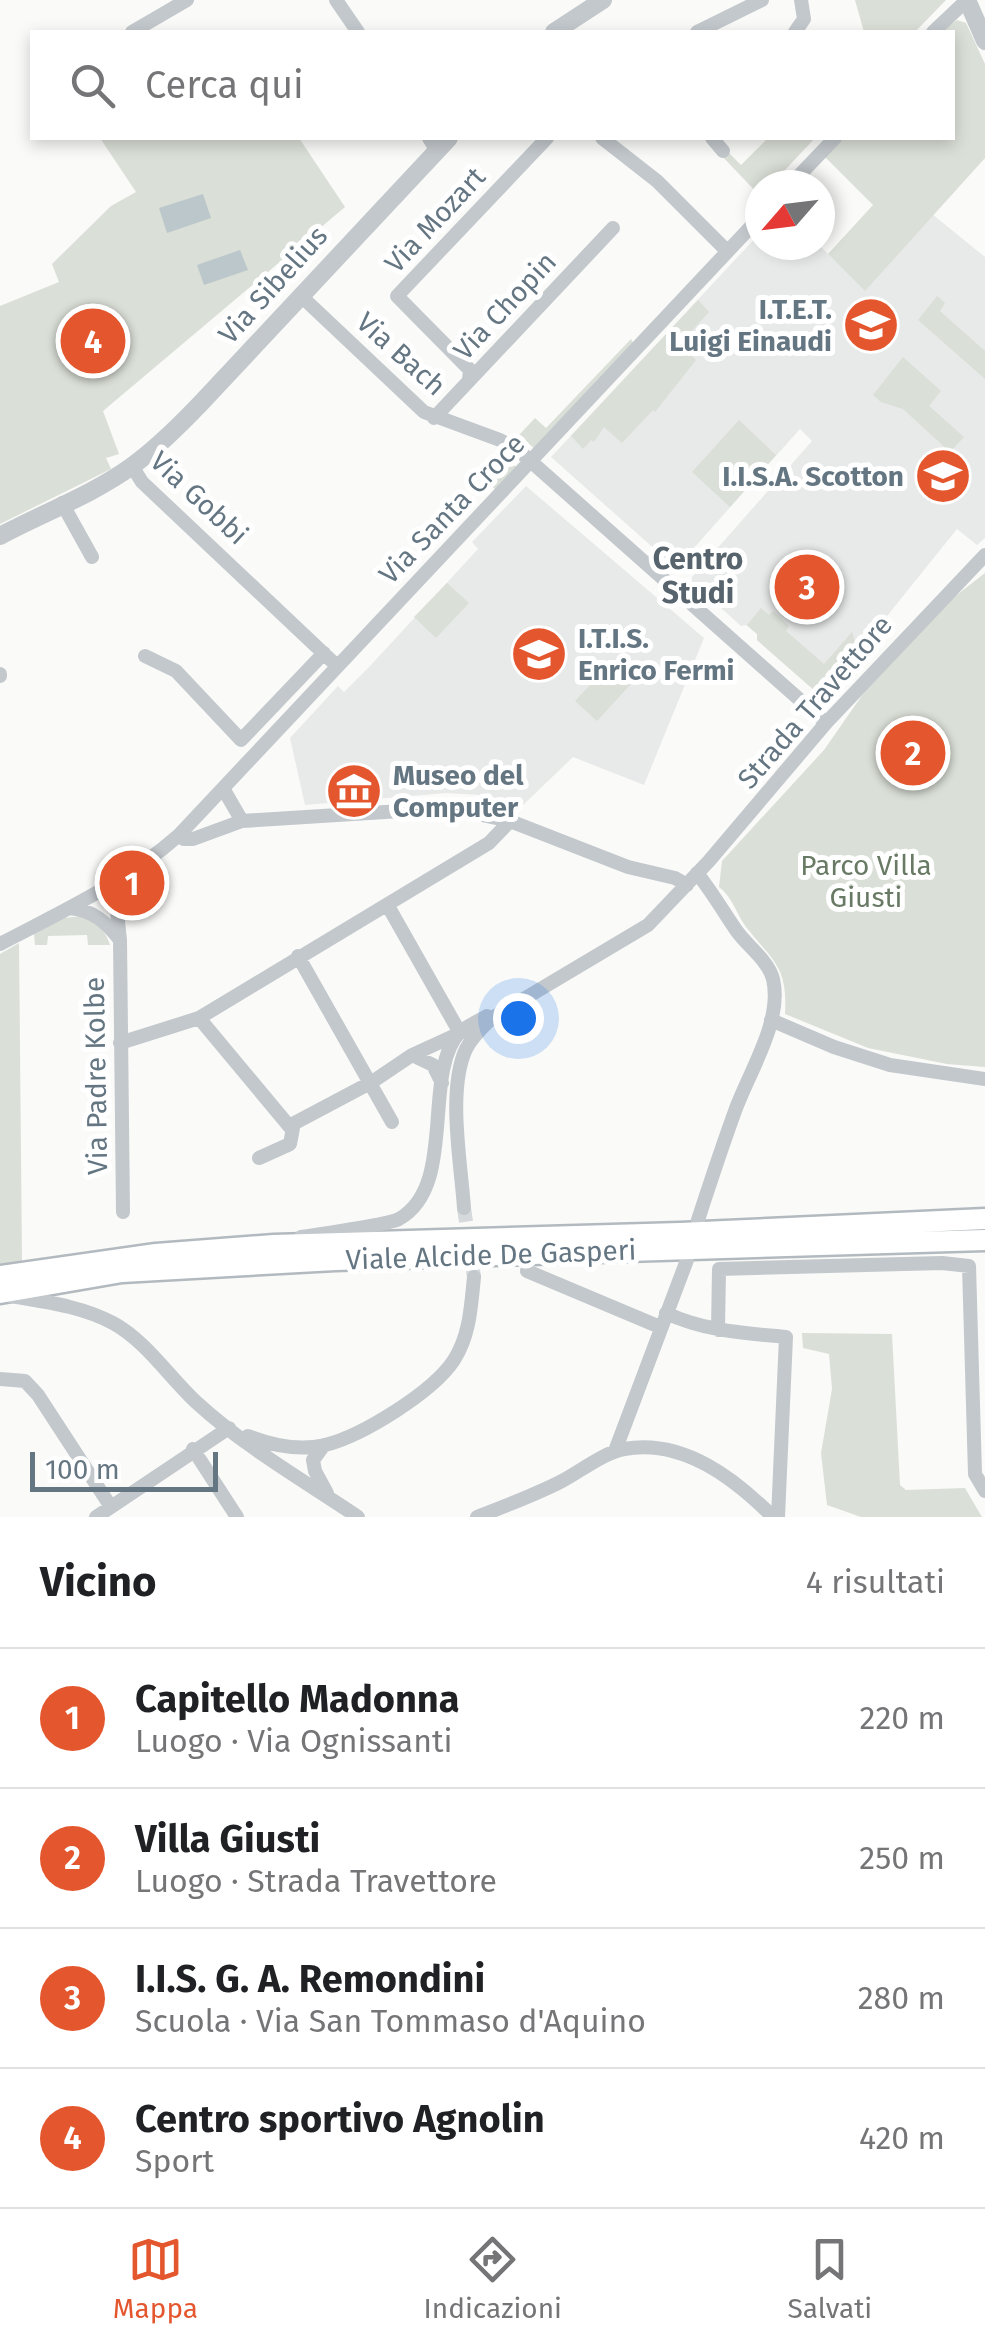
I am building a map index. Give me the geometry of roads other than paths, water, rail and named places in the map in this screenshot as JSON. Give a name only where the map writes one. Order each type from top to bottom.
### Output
[{"type":"main road","name":"Viale Alcide De Gasperi","points":[[0,1276],[156,1254],[274,1245],[661,1234],[985,1219]]},
{"type":"main road","name":"Viale Alcide De Gasperi","points":[[0,1294],[122,1272],[334,1260],[985,1240]]},
{"type":"street","points":[[135,30],[187,0]]},
{"type":"street","points":[[336,0],[357,30]]},
{"type":"street","points":[[557,30],[604,0]]},
{"type":"street","points":[[701,30],[762,0]]},
{"type":"street","points":[[796,30],[804,19],[801,0]]},
{"type":"street","points":[[935,30],[967,0],[985,40]]},
{"type":"street","name":"Via Mozart","points":[[469,380],[470,370],[396,296],[545,140]]},
{"type":"street","points":[[605,140],[658,181],[727,251]]},
{"type":"street","points":[[714,140],[723,150]]},
{"type":"street","points":[[804,170],[833,140]]},
{"type":"street","name":"Via Sibelius","points":[[132,466],[201,403],[438,142]]},
{"type":"street","name":"Via Chopin","points":[[434,418],[613,228]]},
{"type":"street","name":"Via Santa Croce","points":[[0,944],[114,884],[179,835],[745,232]]},
{"type":"street","name":"Via Bach","points":[[300,294],[434,418],[500,440],[532,462],[826,723]]},
{"type":"street","name":"Via Gobbi","points":[[0,536],[132,466],[142,482],[337,666]]},
{"type":"street","points":[[62,503],[92,557]]},
{"type":"street","name":"Strada Travettore","points":[[648,925],[826,723],[985,554]]},
{"type":"street","points":[[145,656],[176,672],[242,740],[324,653]]},
{"type":"street","points":[[224,790],[242,821]]},
{"type":"street","points":[[179,835],[192,840],[242,821],[450,808],[510,821],[628,867],[692,879],[772,976],[771,1020],[698,1220]]},
{"type":"street","points":[[120,1043],[199,1018],[388,906],[489,842],[510,821]]},
{"type":"street","name":"Via Padre Kolbe","points":[[114,884],[120,940],[123,1212]]},
{"type":"street","points":[[388,906],[460,1033]]},
{"type":"street","name":"Via Padre Kolbe","points":[[68,908],[94,914],[120,940]]},
{"type":"street","points":[[289,1126],[648,925]]},
{"type":"street","points":[[464,1208],[458,1105],[459,1070],[467,1046],[492,1018],[648,925]]},
{"type":"street","points":[[298,956],[392,1122]]},
{"type":"street","points":[[199,1018],[293,1128],[290,1144],[259,1158]]},
{"type":"street","points":[[771,1020],[890,1065],[985,1080]]},
{"type":"street","points":[[274,1245],[298,1237],[398,1220],[416,1203],[427,1186],[447,1060],[460,1033]]},
{"type":"street","points":[[412,1055],[434,1065],[442,1084]]},
{"type":"street","points":[[615,1451],[686,1260]]},
{"type":"street","points":[[718,1330],[719,1269],[942,1263],[969,1266],[975,1474],[985,1491]]},
{"type":"street","points":[[527,1271],[663,1320],[786,1336],[776,1517]]},
{"type":"street","points":[[229,1428],[270,1444],[324,1445],[420,1396],[454,1360],[470,1322],[474,1277]]},
{"type":"street","points":[[0,1294],[72,1306],[119,1326],[229,1428],[358,1517]]},
{"type":"street","points":[[0,1380],[25,1381],[38,1396],[110,1508]]},
{"type":"street","points":[[96,1517],[229,1428]]},
{"type":"street","points":[[324,1445],[314,1460],[320,1483],[330,1498]]},
{"type":"street","points":[[476,1517],[506,1512],[615,1451],[650,1448],[704,1463],[776,1517]]},
{"type":"street","points":[[193,1450],[237,1517]]},
{"type":"tunnel","points":[[464,1208],[474,1277]]},
{"type":"place","name":"I.T.E.T. Luigi Einaudi","points":[[871,325]]},
{"type":"place","name":"Centro sportivo Agnolin","points":[[93,341]]},
{"type":"place","name":"I.I.S.A. Scotton","points":[[943,476]]},
{"type":"place","name":"I.I.S. G. A. Remondini","points":[[807,587]]},
{"type":"place","name":"I.T.I.S. Enrico Fermi","points":[[539,654]]},
{"type":"place","name":"Villa Giusti","points":[[913,753]]},
{"type":"place","name":"Museo del Computer","points":[[354,791]]},
{"type":"place","name":"Capitello Madonna","points":[[132,883]]},
{"type":"district","name":"Centro Studi","points":[[698,576]]},
{"type":"park label","name":"Parco Villa Giusti","points":[[866,881]]}]
